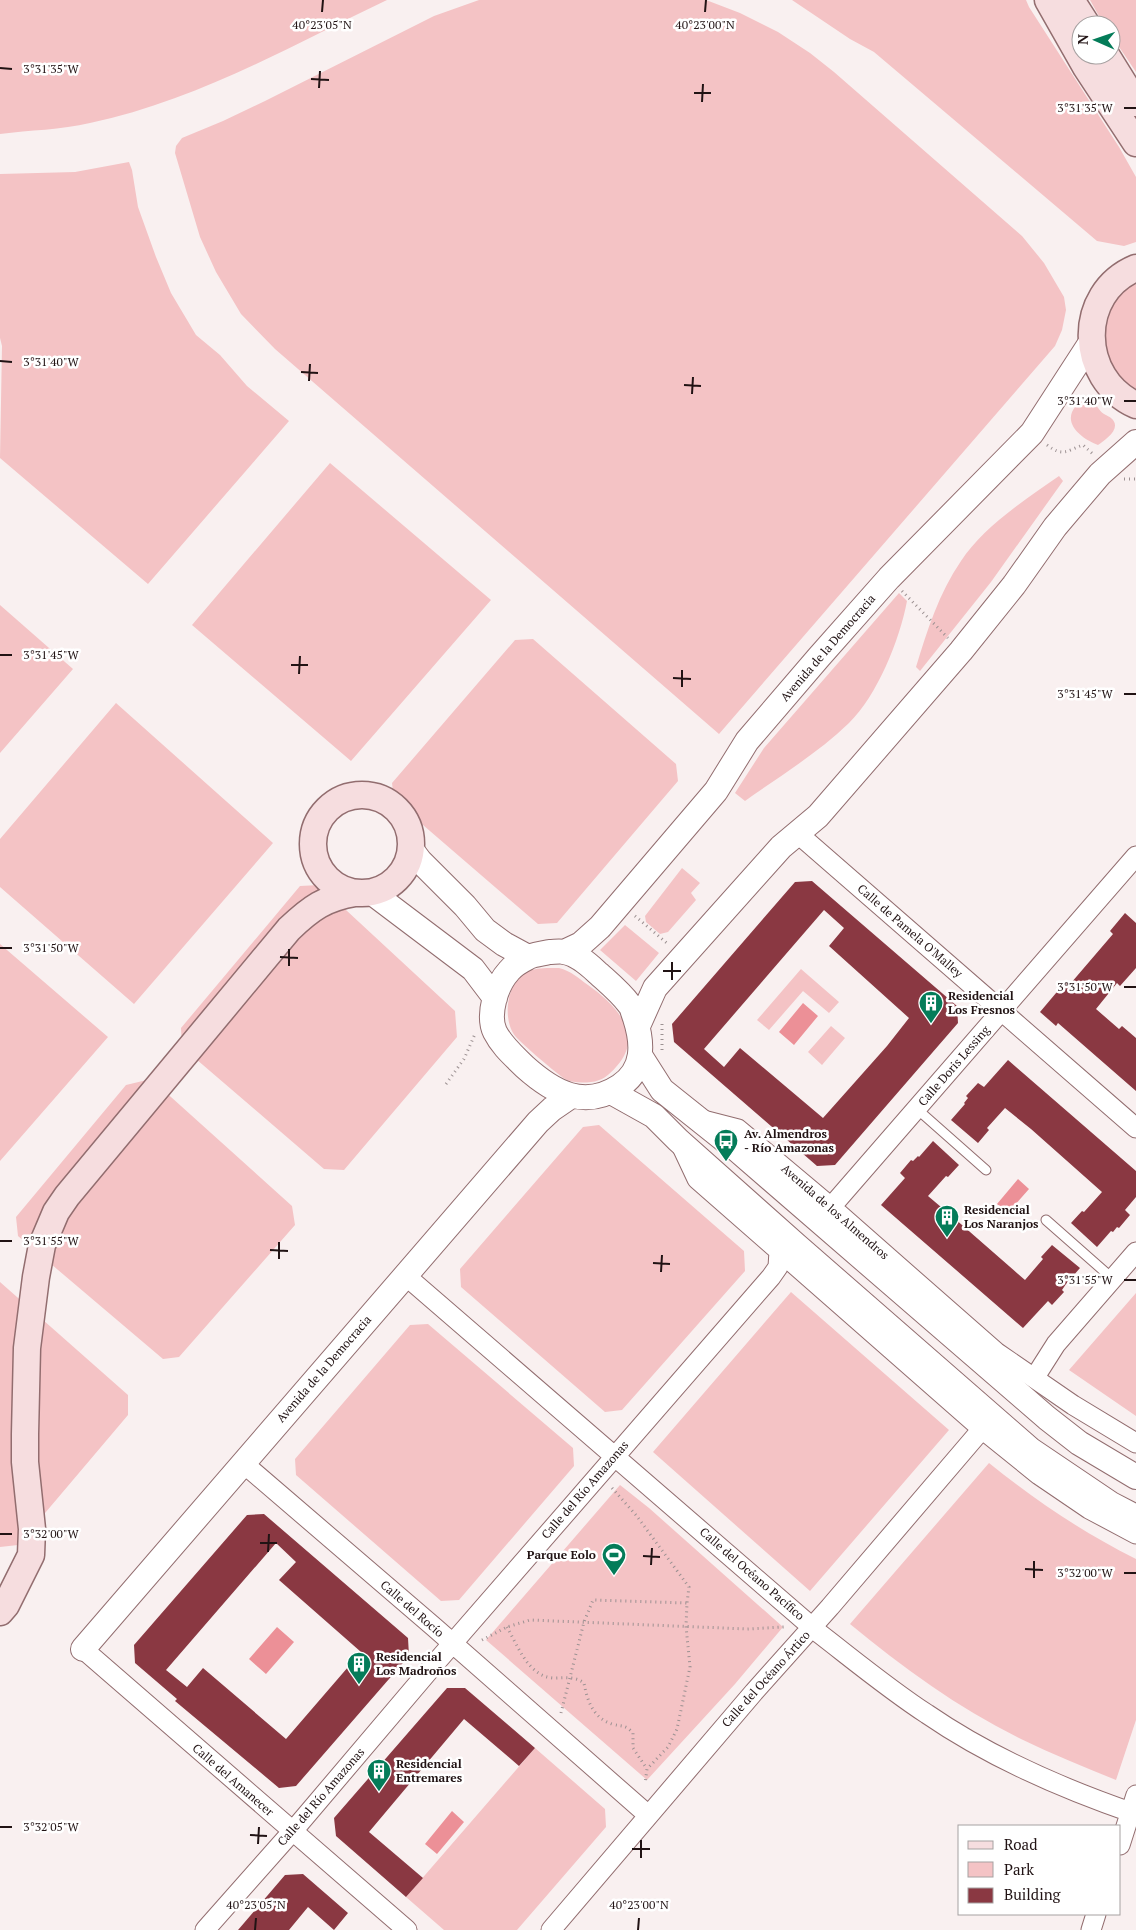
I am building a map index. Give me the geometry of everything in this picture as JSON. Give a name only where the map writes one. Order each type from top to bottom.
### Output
[{"type":"main road","points":[[1048,0],[1086,67],[1136,143]]},
{"type":"main road","points":[[1071,0],[1081,15]]},
{"type":"main road","points":[[1112,65],[1136,103]]},
{"type":"main road","points":[[1136,268],[1116,280],[1101,297],[1093,319],[1091,342],[1096,365],[1108,385],[1125,401],[1136,405]]},
{"type":"main road","points":[[3,1609],[31,1555],[32,1529],[28,1500],[25,1434],[27,1348],[42,1245],[56,1212],[67,1196],[289,929],[322,901],[386,887],[398,877],[407,864],[411,849],[409,832],[402,817],[392,806],[380,798],[363,795],[347,797],[332,805],[321,817],[314,832],[307,889],[289,929]]},
{"type":"main road","points":[[313,849],[318,865],[328,879],[340,888],[363,893]]},
{"type":"street","name":"Avenida de la Democracia","points":[[564,952],[581,944],[600,928],[716,791],[747,741],[889,578],[1032,433],[1091,342]]},
{"type":"street","points":[[638,1026],[655,988],[781,847],[818,816],[961,651],[1014,585],[1055,527],[1100,474],[1136,442]]},
{"type":"street","name":"Calle de Pamela O'Malley","points":[[796,834],[1136,1128]]},
{"type":"street","points":[[411,849],[485,930],[504,944],[528,957]]},
{"type":"street","name":"Calle Doris Lessing","points":[[831,1207],[1136,856]]},
{"type":"street","points":[[363,893],[473,969],[495,998]]},
{"type":"street","points":[[549,952],[564,952],[577,957],[590,966],[630,1005],[641,1038],[640,1057],[633,1072],[623,1084],[611,1092],[598,1096],[571,1096],[558,1092],[543,1083],[510,1052],[495,1031],[492,1013],[495,998],[509,971],[528,957],[549,952]]},
{"type":"street","name":"Avenida de los Almendros","points":[[640,1057],[662,1090],[1047,1418],[1079,1443],[1136,1477]]},
{"type":"street","points":[[611,1092],[654,1116],[678,1140],[1031,1450],[1111,1504],[1136,1517]]},
{"type":"street","name":"Avenida de la Democracia","points":[[83,1649],[538,1122],[552,1109],[571,1096]]},
{"type":"street","name":"Avenida de los Almendros","points":[[698,1119],[738,1129],[831,1207],[996,1352],[1073,1405],[1136,1443]]},
{"type":"street","points":[[678,1140],[697,1178],[982,1429],[1045,1479],[1089,1509],[1136,1534]]},
{"type":"street","name":"Calle del Río Amazonas","points":[[205,1930],[292,1832],[770,1277],[778,1267],[779,1251]]},
{"type":"street","points":[[1035,1378],[1056,1344],[1136,1252]]},
{"type":"street","name":"Calle del Océano Pacífico","points":[[406,1276],[813,1627],[888,1687],[927,1715],[966,1739],[1032,1773],[1134,1807]]},
{"type":"street","points":[[933,1319],[962,1322]]},
{"type":"street","points":[[901,1337],[911,1366]]},
{"type":"street","name":"Calle del Océano Ártico","points":[[551,1930],[982,1429]]},
{"type":"street","name":"Calle del Rocío","points":[[242,1463],[648,1815]]},
{"type":"street","points":[[1045,1479],[1072,1477]]},
{"type":"street","name":"Calle del Amanecer","points":[[83,1649],[407,1930]]},
{"type":"street","points":[[1121,1841],[1134,1807]]},
{"type":"street","points":[[1091,1930],[1096,1915]]},
{"type":"lane","points":[[916,1109],[986,1170]]},
{"type":"lane","points":[[1046,1220],[1112,1279]]},
{"type":"path","points":[[1032,433],[1057,452],[1064,453],[1083,445],[1108,466]]},
{"type":"path","points":[[889,578],[961,651]]},
{"type":"path","points":[[612,1488],[636,1515],[689,1587],[686,1603],[686,1626],[690,1667],[677,1729],[668,1747],[647,1770]]},
{"type":"path","points":[[561,1713],[584,1622],[593,1600],[686,1603]]},
{"type":"path","points":[[482,1640],[507,1627],[530,1620],[747,1629],[785,1627]]},
{"type":"path","points":[[507,1627],[532,1669],[550,1678],[578,1679],[584,1683],[586,1696],[593,1711],[610,1724],[627,1727],[633,1733],[633,1748],[647,1770],[646,1784]]},
{"type":"green space","points":[[0,0],[387,0],[205,87],[167,101],[129,113],[79,125],[0,134]]},
{"type":"green space","points":[[479,0],[706,0],[740,13],[778,32],[810,53],[834,72],[1022,236],[1044,263],[1064,297],[1066,310],[1062,330],[1055,346],[719,734],[275,349],[241,314],[216,272],[200,237],[175,153],[176,146],[182,138],[265,101],[434,16]]},
{"type":"green space","points":[[792,0],[1026,0],[1136,177],[1136,242],[1124,246],[1097,241],[874,52],[850,39]]},
{"type":"green space","points":[[1090,0],[1136,0],[1136,72],[1121,50],[1121,15],[1098,15]]},
{"type":"green space","points":[[129,162],[138,207],[156,257],[171,293],[196,335],[220,355],[247,386],[289,421],[148,584],[0,458],[2,346],[0,338],[0,174],[75,172]]},
{"type":"green space","points":[[1136,281],[1136,392],[1125,384],[1110,364],[1104,339],[1105,326],[1113,302],[1120,293]]},
{"type":"green space","points":[[1090,399],[1102,412],[1111,418],[1115,426],[1112,433],[1098,445],[1080,435],[1072,424],[1072,412],[1076,406],[1082,401]]},
{"type":"green space","points":[[330,463],[491,600],[351,761],[192,625]]},
{"type":"green space","points":[[1059,476],[1063,481],[991,582],[920,671],[916,667],[929,626],[946,586],[970,548],[993,525]]},
{"type":"green space","points":[[899,593],[907,601],[899,632],[878,683],[859,712],[825,744],[745,801],[735,793],[764,748]]},
{"type":"green space","points":[[0,605],[73,669],[0,753]]},
{"type":"green space","points":[[533,639],[676,764],[678,781],[557,923],[538,924],[394,800],[392,783],[515,640]]},
{"type":"green space","points":[[116,703],[273,843],[134,1004],[0,887],[0,839]]},
{"type":"green space","points":[[682,868],[700,883],[691,893],[696,900],[668,932],[660,934],[646,922],[645,916]]},
{"type":"green space","points":[[319,885],[455,1011],[457,1037],[344,1170],[324,1169],[182,1047],[181,1028],[300,886]]},
{"type":"green space","points":[[625,925],[659,953],[636,981],[600,950]]},
{"type":"green space","points":[[0,944],[108,1037],[0,1161]]},
{"type":"green space","points":[[559,968],[574,975],[608,1001],[617,1011],[627,1032],[628,1043],[625,1055],[611,1073],[599,1080],[581,1083],[565,1079],[516,1037],[509,1022],[508,1003],[510,994],[519,978],[533,970]]},
{"type":"green space","points":[[801,969],[839,1002],[829,1013],[803,991],[769,1030],[757,1020]]},
{"type":"green space","points":[[831,1026],[845,1038],[822,1065],[808,1052]]},
{"type":"green space","points":[[151,1079],[292,1206],[295,1225],[179,1357],[163,1359],[18,1236],[16,1217],[126,1085]]},
{"type":"green space","points":[[599,1125],[744,1251],[745,1271],[622,1410],[605,1412],[461,1287],[460,1269],[583,1127]]},
{"type":"green space","points":[[0,1282],[128,1395],[128,1415],[18,1545],[0,1547]]},
{"type":"green space","points":[[791,1292],[949,1430],[810,1591],[653,1452]]},
{"type":"green space","points":[[1136,1293],[1136,1416],[1069,1370]]},
{"type":"green space","points":[[428,1324],[573,1448],[574,1466],[459,1600],[441,1601],[296,1475],[295,1459],[410,1325]]},
{"type":"green space","points":[[989,1463],[1060,1515],[1136,1559],[1136,1720],[1116,1780],[1033,1745],[976,1715],[911,1672],[850,1624]]},
{"type":"green space","points":[[620,1485],[649,1508],[783,1627],[735,1684],[647,1780],[486,1640]]},
{"type":"green space","points":[[535,1748],[605,1809],[606,1827],[517,1930],[444,1930],[406,1897]]},
{"type":"shaded area","points":[[803,1003],[818,1016],[794,1045],[779,1032]]},
{"type":"shaded area","points":[[1018,1179],[1029,1189],[1008,1213],[997,1204]]},
{"type":"shaded area","points":[[277,1627],[294,1642],[266,1674],[249,1659]]},
{"type":"shaded area","points":[[452,1811],[464,1822],[437,1854],[425,1844]]},
{"type":"building","name":"Residencial Los Fresnos","points":[[812,881],[957,1006],[958,1023],[835,1165],[817,1166],[674,1042],[672,1024],[795,882]],"holes":[[[824,910],[844,928],[829,946],[909,1018],[887,1046],[823,1118],[740,1048],[724,1067],[704,1049]]]},
{"type":"building","points":[[1125,913],[1136,923],[1136,968],[1120,986],[1117,983],[1096,1009],[1119,1029],[1122,1026],[1136,1038],[1136,1091],[1058,1023],[1056,1026],[1040,1012],[1067,980],[1071,983],[1113,934],[1110,931]]},
{"type":"building","name":"Residencial Los Naranjos","points":[[1008,1060],[1136,1171],[1136,1197],[1125,1210],[1130,1215],[1119,1228],[1117,1227],[1113,1232],[1111,1231],[1097,1247],[1071,1223],[1102,1192],[1031,1129],[1005,1108],[987,1128],[989,1130],[978,1143],[951,1120],[965,1104],[968,1098],[966,1096],[978,1083],[984,1087]]},
{"type":"building","name":"Residencial Los Naranjos","points":[[933,1141],[959,1165],[928,1196],[1025,1280],[1052,1245],[1080,1268],[1062,1290],[1064,1292],[1052,1305],[1048,1301],[1023,1328],[881,1205],[905,1178],[900,1173],[911,1160],[913,1161],[919,1157]]},
{"type":"building","name":"Residencial Los Madroños","points":[[264,1514],[408,1638],[409,1656],[296,1786],[279,1788],[175,1701],[177,1699],[135,1663],[134,1645],[247,1515]],"holes":[[[276,1543],[296,1562],[279,1580],[361,1652],[286,1739],[203,1668],[187,1687],[166,1670]]]},
{"type":"building","name":"Residencial Entremares","points":[[447,1688],[465,1688],[535,1748],[519,1766],[464,1719],[369,1832],[423,1878],[406,1897],[336,1836],[334,1818]]},
{"type":"building","points":[[303,1874],[348,1913],[334,1930],[308,1907],[289,1930],[238,1930],[285,1875]]},
{"type":"place","name":"Residencial Los Fresnos","points":[[931,1024]]},
{"type":"place","name":"Av. Almendros - Río Amazonas","points":[[726,1162]]},
{"type":"place","name":"Residencial Los Naranjos","points":[[947,1238]]},
{"type":"place","name":"Parque Eolo","points":[[614,1576]]},
{"type":"place","name":"Residencial Los Madroños","points":[[359,1685]]},
{"type":"place","name":"Residencial Entremares","points":[[379,1792]]}]
